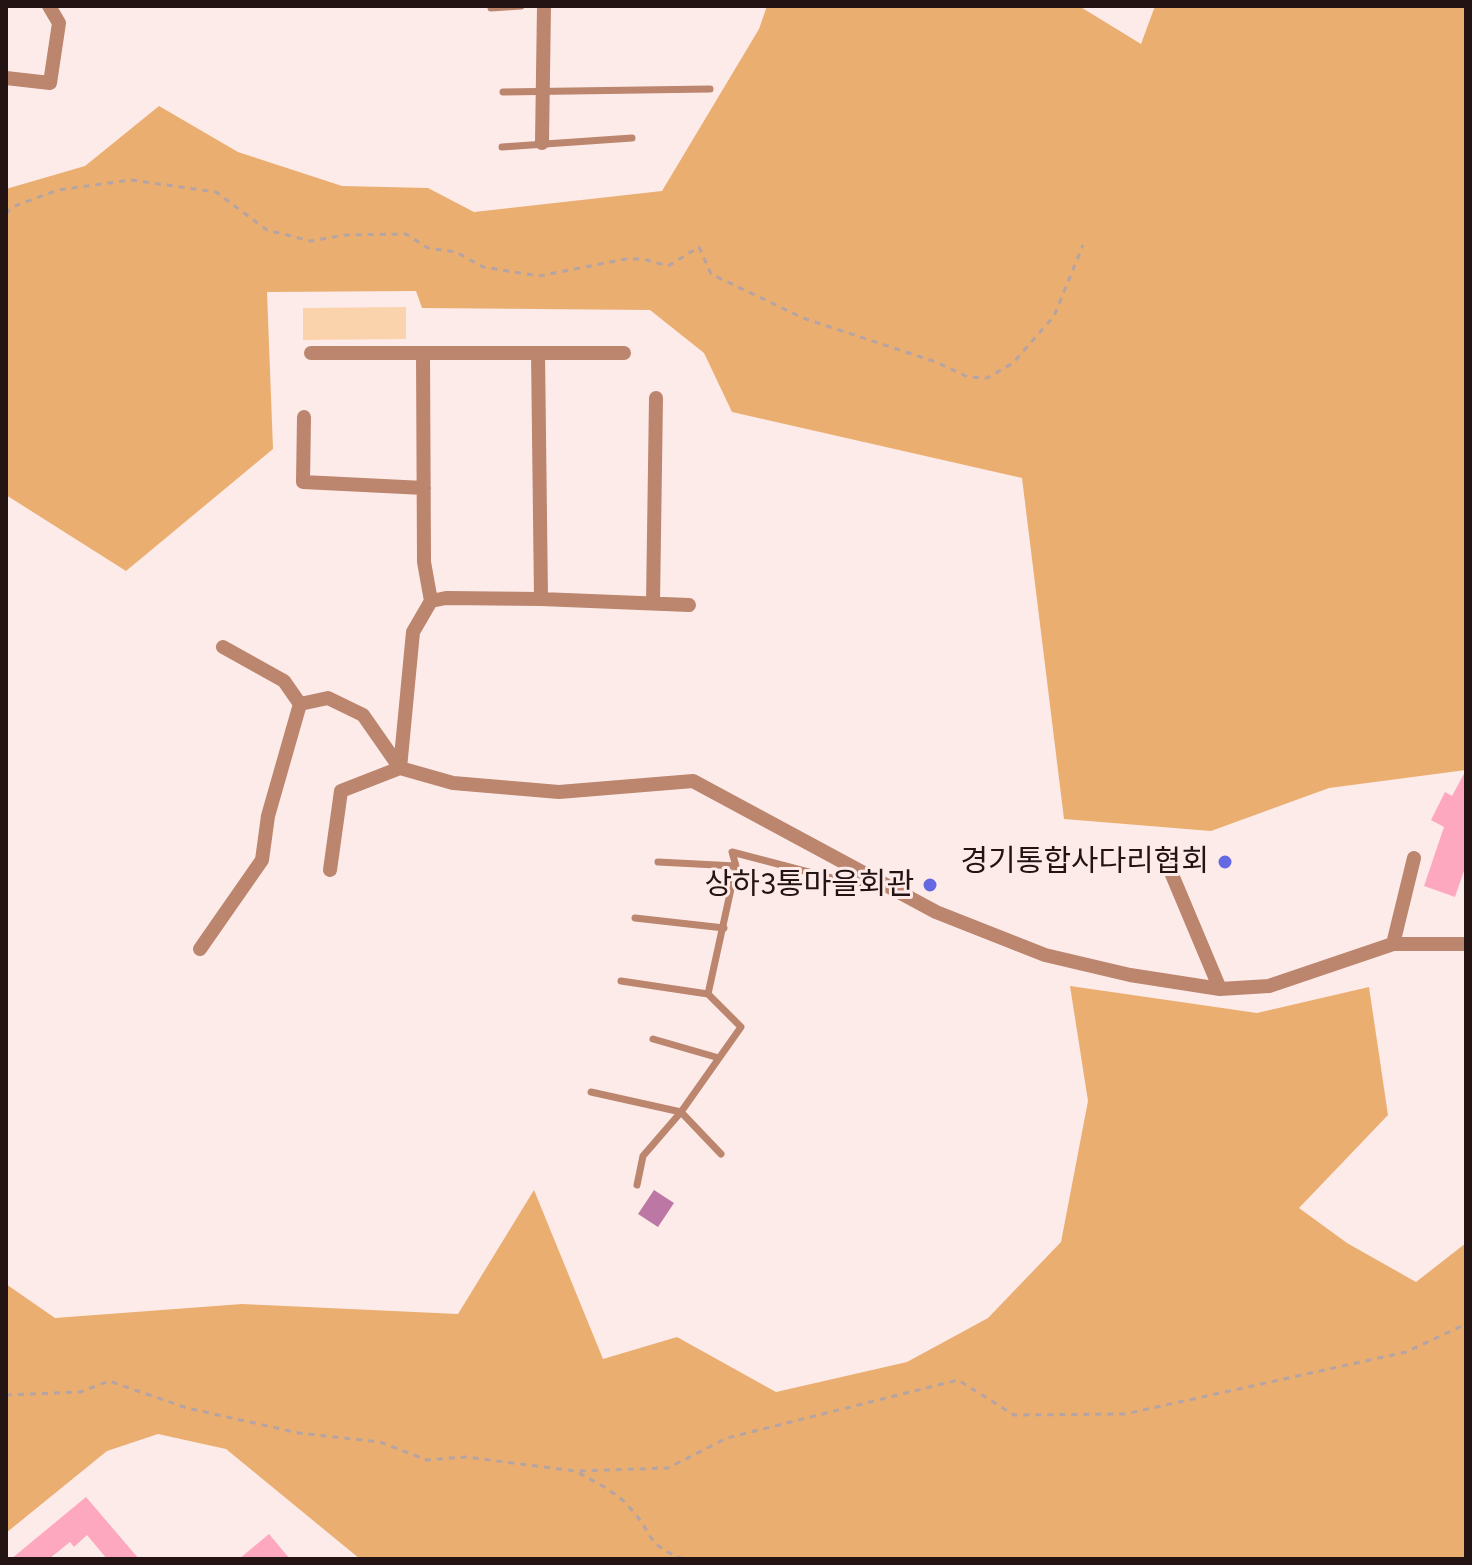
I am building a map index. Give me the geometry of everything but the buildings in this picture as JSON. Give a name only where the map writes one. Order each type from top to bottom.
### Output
[{"type":"street","points":[[6,78],[50,83],[59,23],[49,6]]},
{"type":"street","points":[[542,143],[544,6]]},
{"type":"street","points":[[311,353],[624,353]]},
{"type":"street","points":[[400,768],[413,632],[431,601],[424,562],[423,353]]},
{"type":"street","points":[[538,353],[541,599]]},
{"type":"street","points":[[653,603],[656,398]]},
{"type":"street","points":[[304,417],[303,482],[424,488]]},
{"type":"street","points":[[431,601],[446,598],[541,599],[689,605]]},
{"type":"street","points":[[223,647],[284,681],[300,704]]},
{"type":"street","points":[[300,704],[328,698],[363,715],[400,768]]},
{"type":"street","points":[[200,949],[262,860],[268,816],[300,704]]},
{"type":"street","points":[[330,870],[341,791],[400,768],[453,783],[559,792],[693,781],[936,912],[1045,955],[1130,975],[1220,989],[1269,986],[1393,944],[1466,944]]},
{"type":"street","points":[[1165,858],[1220,989]]},
{"type":"street","points":[[1393,944],[1414,858]]},
{"type":"lane","points":[[491,8],[521,6]]},
{"type":"lane","points":[[503,92],[710,89]]},
{"type":"lane","points":[[502,147],[632,138]]},
{"type":"lane","points":[[708,994],[736,866],[732,852],[843,881],[888,886]]},
{"type":"lane","points":[[658,862],[736,866]]},
{"type":"lane","points":[[635,918],[724,928]]},
{"type":"lane","points":[[621,981],[708,994],[741,1027],[681,1112],[643,1156],[637,1185]]},
{"type":"lane","points":[[653,1039],[719,1058]]},
{"type":"lane","points":[[591,1092],[681,1112],[721,1154]]},
{"type":"path","points":[[6,214],[12,207],[58,190],[131,180],[216,192],[277,234],[311,241],[344,235],[406,234],[428,248],[456,252],[483,267],[539,276],[626,259],[643,259],[668,266],[699,247],[711,274],[752,294],[803,318],[977,378],[987,378],[1013,363],[1032,345],[1054,316],[1083,245]]},
{"type":"path","points":[[6,1395],[80,1392],[109,1381],[187,1408],[299,1433],[380,1442],[427,1460],[466,1457],[576,1471],[668,1468],[727,1438],[958,1380],[1014,1415],[1125,1414],[1406,1352],[1466,1324]]},
{"type":"path","points":[[576,1471],[607,1488],[631,1509],[657,1549],[683,1559]]},
{"type":"shaded area","points":[[767,6],[1079,6],[1141,44],[1155,6],[1466,6],[1466,770],[1329,788],[1211,831],[1064,819],[1022,478],[732,412],[704,353],[650,310],[422,308],[416,291],[267,292],[273,449],[126,571],[6,495],[6,189],[85,166],[159,106],[238,152],[342,186],[428,188],[474,212],[662,191],[759,29]]},
{"type":"shaded area","points":[[406,307],[406,339],[303,340],[303,308]]},
{"type":"shaded area","points":[[1070,986],[1257,1013],[1369,987],[1388,1115],[1299,1208],[1347,1243],[1416,1282],[1466,1243],[1466,1559],[360,1559],[226,1449],[158,1434],[107,1451],[6,1533],[6,1284],[55,1318],[242,1304],[458,1314],[534,1190],[603,1359],[677,1337],[776,1392],[907,1362],[988,1318],[1061,1242],[1088,1101]]},
{"type":"shaded area","points":[[654,1190],[674,1203],[658,1227],[638,1214]]},
{"type":"place","name":"경기통합사다리협회","points":[[1225,862]]},
{"type":"place","name":"상하3통마을회관","points":[[930,885]]}]
